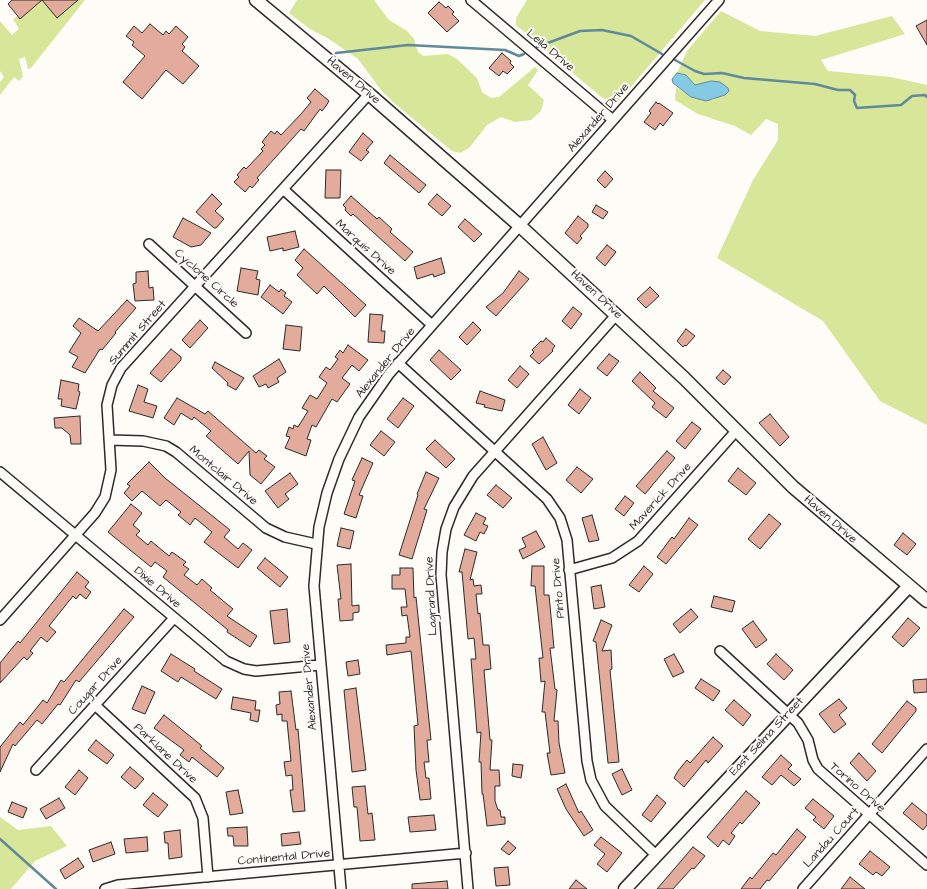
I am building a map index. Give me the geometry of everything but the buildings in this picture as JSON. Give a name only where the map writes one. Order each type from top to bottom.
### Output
[{"type":"street","name":"Haven Drive","points":[[256,0],[369,94],[520,226],[617,314],[684,378],[793,487],[927,601]]},
{"type":"street","name":"Leila Drive","points":[[471,0],[613,120]]},
{"type":"street","name":"Alexander Drive","points":[[341,889],[314,586],[316,544],[327,493],[345,444],[369,402],[398,363],[719,0]]},
{"type":"street","name":"Summit Street","points":[[0,620],[96,513],[108,488],[111,470],[107,404],[116,376],[127,361],[369,94]]},
{"type":"street","name":"Marquis Drive","points":[[283,190],[432,325]]},
{"type":"street","name":"Cyclone Circle","points":[[149,244],[246,332]]},
{"type":"street","name":"Lagrand Drive","points":[[468,889],[441,575],[441,558],[446,529],[454,506],[473,476],[617,314]]},
{"type":"street","name":"Pinto Drive","points":[[398,363],[547,499],[556,512],[565,532],[570,570],[587,761],[591,780],[599,798],[608,809],[656,855]]},
{"type":"street","name":"Maverick Drive","points":[[570,570],[612,558],[635,544],[647,533],[736,431]]},
{"type":"street","name":"Montclair Drive","points":[[109,440],[143,441],[166,446],[176,452],[266,528],[291,539],[316,544]]},
{"type":"street","name":"Dixie Drive","points":[[0,472],[221,658],[244,669],[256,671],[320,665]]},
{"type":"street","name":"East Selma Street","points":[[625,889],[909,586]]},
{"type":"street","name":"Cougar Drive","points":[[36,770],[174,618]]},
{"type":"street","name":"Torino Drive","points":[[720,651],[788,714],[804,731],[813,760],[818,769],[927,865]]},
{"type":"street","name":"Parklane Drive","points":[[95,705],[194,798],[203,818],[208,877]]},
{"type":"street","name":"Landau Court","points":[[803,889],[927,749]]},
{"type":"street","name":"Continental Drive","points":[[105,889],[118,884],[466,853]]},
{"type":"green space","points":[[42,0],[57,18],[73,0],[85,0],[31,68],[28,69],[25,57],[19,59],[23,77],[19,81],[14,77],[0,95],[0,82],[4,77],[0,71],[0,21],[12,35],[19,29],[13,19]]},
{"type":"green space","points":[[297,0],[374,0],[389,20],[407,31],[414,39],[418,52],[423,56],[448,54],[457,59],[477,78],[482,92],[491,98],[499,97],[535,67],[538,70],[528,85],[544,100],[541,111],[531,120],[515,122],[501,117],[487,125],[469,148],[460,153],[452,151],[394,103],[381,90],[358,59],[329,39],[310,29],[289,13]]},
{"type":"green space","points":[[527,0],[705,0],[617,103],[611,102],[600,96],[516,25],[516,18]]},
{"type":"green space","points":[[721,11],[760,31],[815,36],[892,16],[905,34],[821,60],[828,71],[891,77],[927,85],[927,425],[880,401],[823,321],[717,258],[753,180],[778,140],[778,124],[766,119],[751,135],[735,126],[698,114],[675,100],[676,87],[691,97],[713,100],[729,91],[725,85],[704,83],[695,85],[686,75],[677,73],[687,51]]},
{"type":"green space","points":[[0,817],[18,830],[51,826],[67,846],[35,861],[11,889],[0,889]]},
{"type":"water","points":[[677,73],[686,75],[695,85],[711,81],[720,82],[728,88],[729,91],[725,95],[706,101],[691,97],[673,83],[672,79]]},
{"type":"waterway","points":[[537,47],[580,31],[602,30],[631,36],[662,54]]},
{"type":"waterway","points":[[336,53],[408,45],[505,50],[519,56],[524,54]]},
{"type":"waterway","points":[[675,60],[695,71],[704,74],[722,73],[744,78],[815,84],[838,90],[850,90],[855,95],[854,101],[857,108],[901,105],[912,96],[925,95],[927,97]]},
{"type":"waterway","points":[[0,839],[56,889]]}]
